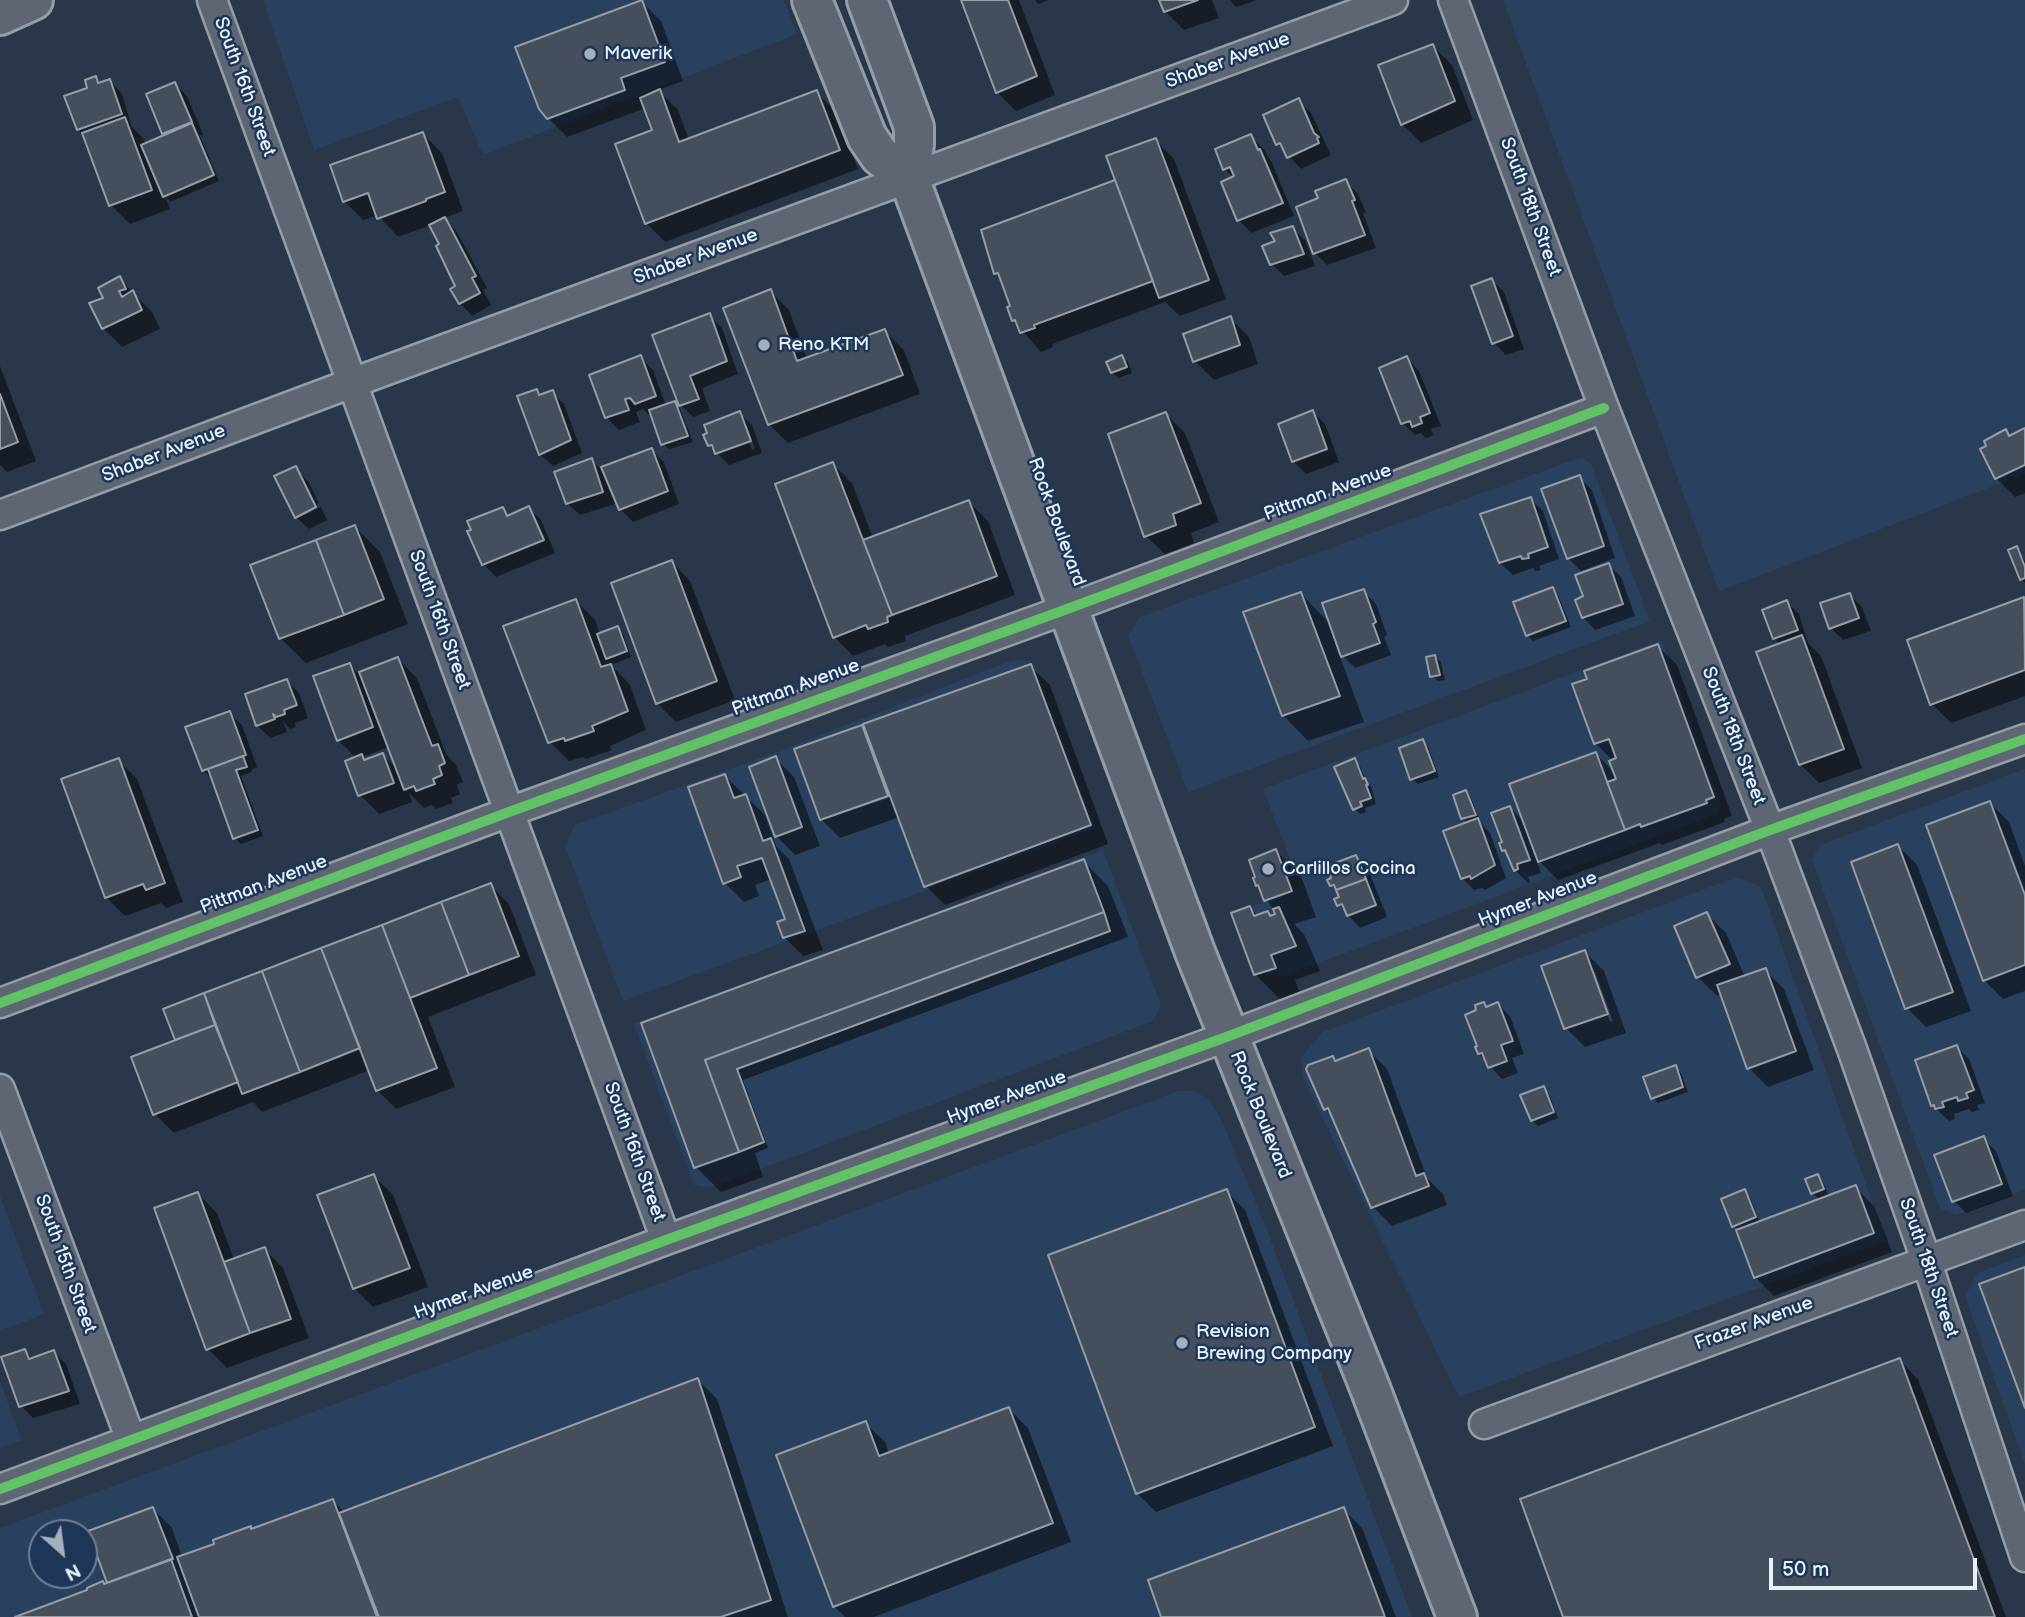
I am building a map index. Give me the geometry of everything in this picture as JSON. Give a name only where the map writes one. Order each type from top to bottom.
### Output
[{"type":"main road","points":[[0,15],[33,0]]},
{"type":"main road","points":[[812,0],[867,137],[880,156],[909,178]]},
{"type":"main road","name":"Rock Boulevard","points":[[867,0],[914,127],[909,178],[1229,1036],[1370,1388],[1457,1617]]},
{"type":"street","name":"South 16th Street","points":[[212,0],[666,1240]]},
{"type":"street","name":"Shaber Avenue","points":[[0,515],[1393,0]]},
{"type":"street","name":"South 18th Street","points":[[1453,0],[1604,408],[1770,830],[1852,1049],[2025,1557]]},
{"type":"street","name":"Pittman Avenue","points":[[0,1003],[1604,408]]},
{"type":"street","name":"Hymer Avenue","points":[[0,1489],[666,1240],[1229,1036],[1770,830],[2025,739]]},
{"type":"street","name":"South 15th Street","points":[[0,1089],[131,1440]]},
{"type":"street","name":"Frazer Avenue","points":[[1484,1424],[2025,1224]]},
{"type":"shaded area","points":[[263,0],[784,0],[797,34],[483,155],[458,97],[314,150]]},
{"type":"shaded area","points":[[1503,0],[2025,0],[2025,474],[1719,591]]},
{"type":"shaded area","points":[[1582,457],[1591,464],[1650,621],[1188,792],[1128,635],[1140,617]]},
{"type":"shaded area","points":[[1662,640],[1721,804],[1717,814],[1284,976],[1256,971],[1234,914],[1301,887],[1263,789]]},
{"type":"shaded area","points":[[1024,659],[1035,666],[1096,828],[623,1001],[565,846],[575,825],[761,758],[1011,661]]},
{"type":"shaded area","points":[[2025,769],[2025,1190],[1956,1215],[1940,1208],[1812,860],[1820,845]]},
{"type":"shaded area","points":[[1103,850],[1161,1005],[1153,1021],[710,1188],[694,1185],[634,1024]]},
{"type":"shaded area","points":[[1737,877],[1761,887],[1886,1241],[1459,1397],[1303,1078],[1301,1058],[1323,1032]]},
{"type":"shaded area","points":[[1179,1091],[1195,1091],[1209,1100],[1221,1119],[1265,1225],[1412,1617],[0,1617],[0,1528]]},
{"type":"shaded area","points":[[0,1196],[44,1314],[0,1331]]},
{"type":"shaded area","points":[[2025,1255],[2025,1465],[1965,1296],[1978,1273]]},
{"type":"shaded area","points":[[0,1382],[22,1440],[0,1448]]},
{"type":"building","name":"Maverik","points":[[642,0],[665,62],[621,78],[625,90],[547,119],[539,109],[515,47]]},
{"type":"building","points":[[961,0],[1008,0],[1037,76],[996,93]]},
{"type":"building","points":[[1159,0],[1198,0],[1164,12]]},
{"type":"building","points":[[1433,44],[1455,101],[1401,125],[1378,65]]},
{"type":"building","points":[[96,76],[98,83],[110,79],[122,114],[77,130],[64,96],[87,88],[85,80]]},
{"type":"building","points":[[175,82],[192,122],[162,134],[146,94]]},
{"type":"building","points":[[660,89],[679,142],[817,90],[840,150],[645,224],[615,144],[652,130],[640,98]]},
{"type":"building","points":[[1299,98],[1314,133],[1319,137],[1319,143],[1287,158],[1280,143],[1276,145],[1263,115]]},
{"type":"building","points":[[125,117],[152,190],[109,206],[82,133]]},
{"type":"building","points":[[192,123],[214,175],[163,197],[141,145]]},
{"type":"building","points":[[423,132],[445,192],[377,219],[368,193],[343,202],[330,165]]},
{"type":"building","points":[[1251,134],[1283,203],[1237,221],[1221,182],[1234,176],[1230,167],[1223,170],[1215,149]]},
{"type":"building","points":[[1156,138],[1209,280],[1159,298],[1106,156]]},
{"type":"building","points":[[1346,179],[1365,235],[1313,254],[1296,207],[1318,198],[1315,191]]},
{"type":"building","points":[[1115,180],[1153,281],[1034,325],[1035,328],[1020,333],[1015,320],[1012,321],[1007,307],[1010,306],[998,273],[994,274],[981,230]]},
{"type":"building","points":[[445,217],[476,276],[472,278],[480,293],[459,304],[450,289],[455,286],[429,225]]},
{"type":"building","points":[[1293,226],[1304,254],[1270,265],[1262,246],[1275,241],[1270,233]]},
{"type":"building","points":[[120,276],[126,289],[119,291],[122,297],[133,290],[142,310],[102,329],[89,303],[103,298],[98,288]]},
{"type":"building","points":[[1492,278],[1513,336],[1492,344],[1471,286]]},
{"type":"building","name":"Reno KTM","points":[[771,289],[797,361],[885,329],[903,375],[768,425],[723,308]]},
{"type":"building","points":[[710,313],[727,361],[690,376],[699,399],[679,406],[652,335]]},
{"type":"building","points":[[1231,316],[1240,345],[1193,362],[1183,334]]},
{"type":"building","points":[[641,355],[656,396],[635,404],[630,398],[625,399],[629,410],[605,418],[589,375]]},
{"type":"building","points":[[1122,355],[1127,367],[1111,373],[1106,362]]},
{"type":"building","points":[[1407,356],[1430,413],[1420,417],[1422,423],[1412,427],[1410,421],[1401,424],[1379,368]]},
{"type":"building","points":[[537,389],[539,395],[553,390],[571,440],[539,455],[517,396]]},
{"type":"building","points":[[0,394],[18,442],[0,449]]},
{"type":"building","points":[[675,401],[688,436],[661,445],[649,410]]},
{"type":"building","points":[[1313,410],[1327,449],[1292,462],[1278,424]]},
{"type":"building","points":[[740,411],[751,441],[715,454],[712,445],[708,446],[703,435],[707,433],[704,425]]},
{"type":"building","points":[[1166,412],[1201,503],[1173,514],[1176,525],[1144,537],[1108,434]]},
{"type":"building","points":[[2025,428],[2025,465],[1995,479],[1980,449],[1986,446],[1984,441],[2006,429],[2009,436]]},
{"type":"building","points":[[652,448],[668,491],[619,510],[601,467]]},
{"type":"building","points":[[592,458],[603,492],[566,504],[554,472]]},
{"type":"building","points":[[833,462],[892,615],[887,617],[888,622],[868,629],[866,625],[833,638],[775,484]]},
{"type":"building","points":[[296,466],[316,507],[295,518],[274,476]]},
{"type":"building","points":[[1580,475],[1604,546],[1567,559],[1541,489]]},
{"type":"building","points":[[1531,497],[1548,547],[1528,554],[1529,558],[1522,559],[1521,556],[1499,563],[1480,514]]},
{"type":"building","points":[[969,500],[997,576],[892,615],[863,540]]},
{"type":"building","points":[[529,506],[544,540],[482,565],[467,531],[471,530],[467,521],[503,507],[507,516]]},
{"type":"building","points":[[355,525],[384,599],[344,615],[316,540]]},
{"type":"building","points":[[316,540],[344,615],[279,639],[250,565]]},
{"type":"building","points":[[2017,546],[2025,567],[2025,578],[2020,580],[2008,550]]},
{"type":"building","points":[[672,560],[717,681],[656,704],[611,583]]},
{"type":"building","points":[[1609,563],[1623,604],[1582,618],[1575,600],[1583,596],[1575,575]]},
{"type":"building","points":[[1553,587],[1566,621],[1526,636],[1513,602]]},
{"type":"building","points":[[1364,589],[1376,622],[1373,624],[1380,643],[1341,657],[1322,603]]},
{"type":"building","points":[[1301,592],[1340,696],[1282,716],[1243,612]]},
{"type":"building","points":[[1850,593],[1859,618],[1829,629],[1820,603]]},
{"type":"building","points":[[2024,597],[2025,670],[1930,705],[1907,640]]},
{"type":"building","points":[[576,599],[601,667],[611,664],[628,711],[592,726],[594,731],[565,741],[564,738],[548,743],[503,626]]},
{"type":"building","points":[[1787,600],[1798,630],[1773,639],[1762,610]]},
{"type":"building","points":[[618,626],[627,651],[606,659],[597,634]]},
{"type":"building","points":[[1802,635],[1844,749],[1799,765],[1756,652]]},
{"type":"building","points":[[1658,644],[1714,797],[1706,800],[1707,803],[1641,827],[1640,824],[1625,830],[1607,782],[1616,779],[1609,761],[1616,758],[1609,739],[1594,744],[1572,684],[1587,679],[1584,671]]},
{"type":"building","points":[[1435,655],[1440,675],[1430,677],[1426,657]]},
{"type":"building","points":[[398,657],[432,746],[438,744],[445,763],[439,766],[442,775],[433,779],[435,784],[416,791],[414,786],[404,790],[359,672]]},
{"type":"building","points":[[350,663],[373,727],[337,741],[313,676]]},
{"type":"building","points":[[1031,664],[1091,825],[924,887],[863,724]]},
{"type":"building","points":[[287,679],[297,705],[284,710],[285,714],[276,717],[273,714],[275,719],[256,726],[245,694]]},
{"type":"building","points":[[230,711],[246,755],[202,771],[185,727]]},
{"type":"building","points":[[862,725],[888,796],[820,820],[794,749]]},
{"type":"building","points":[[1423,739],[1435,771],[1410,780],[1399,748]]},
{"type":"building","points":[[1596,752],[1625,830],[1538,862],[1509,784]]},
{"type":"building","points":[[383,753],[394,783],[358,796],[345,761],[362,754],[364,760]]},
{"type":"building","points":[[243,756],[247,767],[236,770],[258,830],[233,839],[208,769]]},
{"type":"building","points":[[776,756],[802,827],[775,837],[749,767]]},
{"type":"building","points":[[119,758],[165,883],[146,890],[143,884],[105,898],[61,779]]},
{"type":"building","points":[[1355,758],[1371,798],[1360,802],[1362,806],[1353,810],[1334,767]]},
{"type":"building","points":[[725,774],[734,798],[746,794],[763,841],[771,838],[805,931],[783,938],[777,922],[785,919],[762,858],[737,866],[741,877],[723,884],[688,787]]},
{"type":"building","points":[[1466,790],[1476,815],[1461,819],[1453,795]]},
{"type":"building","points":[[1990,801],[2025,895],[2025,965],[1983,981],[1926,825]]},
{"type":"building","points":[[1510,806],[1530,860],[1517,864],[1518,869],[1514,871],[1505,850],[1502,851],[1499,843],[1502,842],[1491,813]]},
{"type":"building","points":[[1478,818],[1495,865],[1471,879],[1470,876],[1461,879],[1443,831]]},
{"type":"building","points":[[1898,844],[1953,992],[1905,1009],[1851,862]]},
{"type":"building","name":"Carlillos Cocina","points":[[1276,849],[1292,891],[1264,901],[1253,878],[1255,877],[1249,860]]},
{"type":"building","points":[[1356,855],[1366,879],[1336,890],[1334,885],[1330,886],[1327,880],[1331,878],[1327,866]]},
{"type":"building","points":[[1084,859],[1104,912],[705,1060],[739,1152],[694,1168],[641,1023]]},
{"type":"building","points":[[1366,879],[1376,905],[1347,916],[1342,904],[1337,906],[1334,899],[1339,897],[1336,890]]},
{"type":"building","points":[[491,883],[519,956],[469,975],[441,902]]},
{"type":"building","points":[[441,902],[469,975],[410,998],[382,925]]},
{"type":"building","points":[[1250,906],[1254,916],[1268,911],[1270,916],[1275,914],[1273,909],[1279,907],[1296,946],[1271,955],[1276,968],[1254,975],[1231,913]]},
{"type":"building","points":[[1104,912],[1110,931],[737,1069],[764,1142],[739,1152],[705,1060]]},
{"type":"building","points":[[1707,912],[1730,964],[1696,978],[1674,926]]},
{"type":"building","points":[[382,925],[437,1068],[376,1091],[321,948]]},
{"type":"building","points":[[321,948],[360,1048],[300,1072],[262,971]]},
{"type":"building","points":[[1585,950],[1608,1014],[1564,1029],[1541,966]]},
{"type":"building","points":[[1766,968],[1796,1051],[1747,1069],[1717,985]]},
{"type":"building","points":[[262,971],[300,1072],[242,1094],[204,993]]},
{"type":"building","points":[[204,993],[215,1025],[175,1040],[163,1009]]},
{"type":"building","points":[[1484,1002],[1486,1007],[1498,1002],[1513,1041],[1501,1045],[1507,1061],[1488,1068],[1482,1053],[1478,1054],[1465,1015],[1476,1010],[1475,1005]]},
{"type":"building","points":[[215,1025],[238,1082],[153,1115],[131,1057]]},
{"type":"building","points":[[1957,1045],[1974,1090],[1966,1093],[1968,1098],[1958,1101],[1957,1097],[1942,1102],[1944,1107],[1935,1109],[1934,1105],[1931,1106],[1915,1060]]},
{"type":"building","points":[[1369,1048],[1416,1176],[1424,1173],[1429,1186],[1371,1208],[1328,1108],[1324,1110],[1306,1069],[1308,1065],[1333,1056],[1335,1061]]},
{"type":"building","points":[[1676,1065],[1683,1087],[1651,1099],[1643,1077]]},
{"type":"building","points":[[1544,1086],[1554,1112],[1531,1121],[1520,1095]]},
{"type":"building","points":[[1984,1136],[2002,1184],[1952,1202],[1934,1155]]},
{"type":"building","points":[[374,1174],[410,1268],[353,1289],[317,1195]]},
{"type":"building","points":[[1818,1174],[1824,1189],[1811,1194],[1805,1179]]},
{"type":"building","points":[[1856,1185],[1874,1233],[1754,1278],[1736,1230]]},
{"type":"building","name":"Revision Brewing Company","points":[[1227,1189],[1315,1427],[1136,1494],[1048,1255]]},
{"type":"building","points":[[1745,1189],[1756,1217],[1732,1227],[1721,1199]]},
{"type":"building","points":[[198,1192],[250,1333],[206,1350],[154,1208]]},
{"type":"building","points":[[265,1247],[291,1319],[250,1333],[224,1262]]},
{"type":"building","points":[[2025,1267],[2025,1408],[1979,1284]]},
{"type":"building","points":[[25,1349],[29,1359],[54,1350],[69,1391],[19,1407],[1,1357]]},
{"type":"building","points":[[1900,1358],[1995,1617],[1563,1617],[1520,1499]]},
{"type":"building","points":[[698,1378],[771,1600],[721,1617],[379,1617],[339,1513]]},
{"type":"building","points":[[1009,1407],[1053,1523],[833,1607],[776,1455],[866,1421],[879,1456]]},
{"type":"building","points":[[333,1499],[377,1617],[199,1617],[177,1557],[214,1544],[213,1540]]},
{"type":"building","points":[[153,1507],[173,1559],[107,1583],[98,1558],[98,1527]]},
{"type":"building","points":[[1344,1507],[1385,1617],[1161,1617],[1148,1580]]},
{"type":"building","points":[[171,1559],[192,1617],[15,1617],[87,1589],[98,1589],[98,1583],[103,1581],[104,1584]]},
{"type":"cycle path","points":[[0,1003],[1604,408]]},
{"type":"cycle path","points":[[0,1489],[666,1240],[1229,1036],[1770,830],[2025,739]]},
{"type":"place","name":"Maverik","points":[[590,54]]},
{"type":"place","name":"Reno KTM","points":[[764,345]]},
{"type":"place","name":"Carlillos Cocina","points":[[1268,869]]},
{"type":"place","name":"Revision Brewing Company","points":[[1182,1343]]}]
